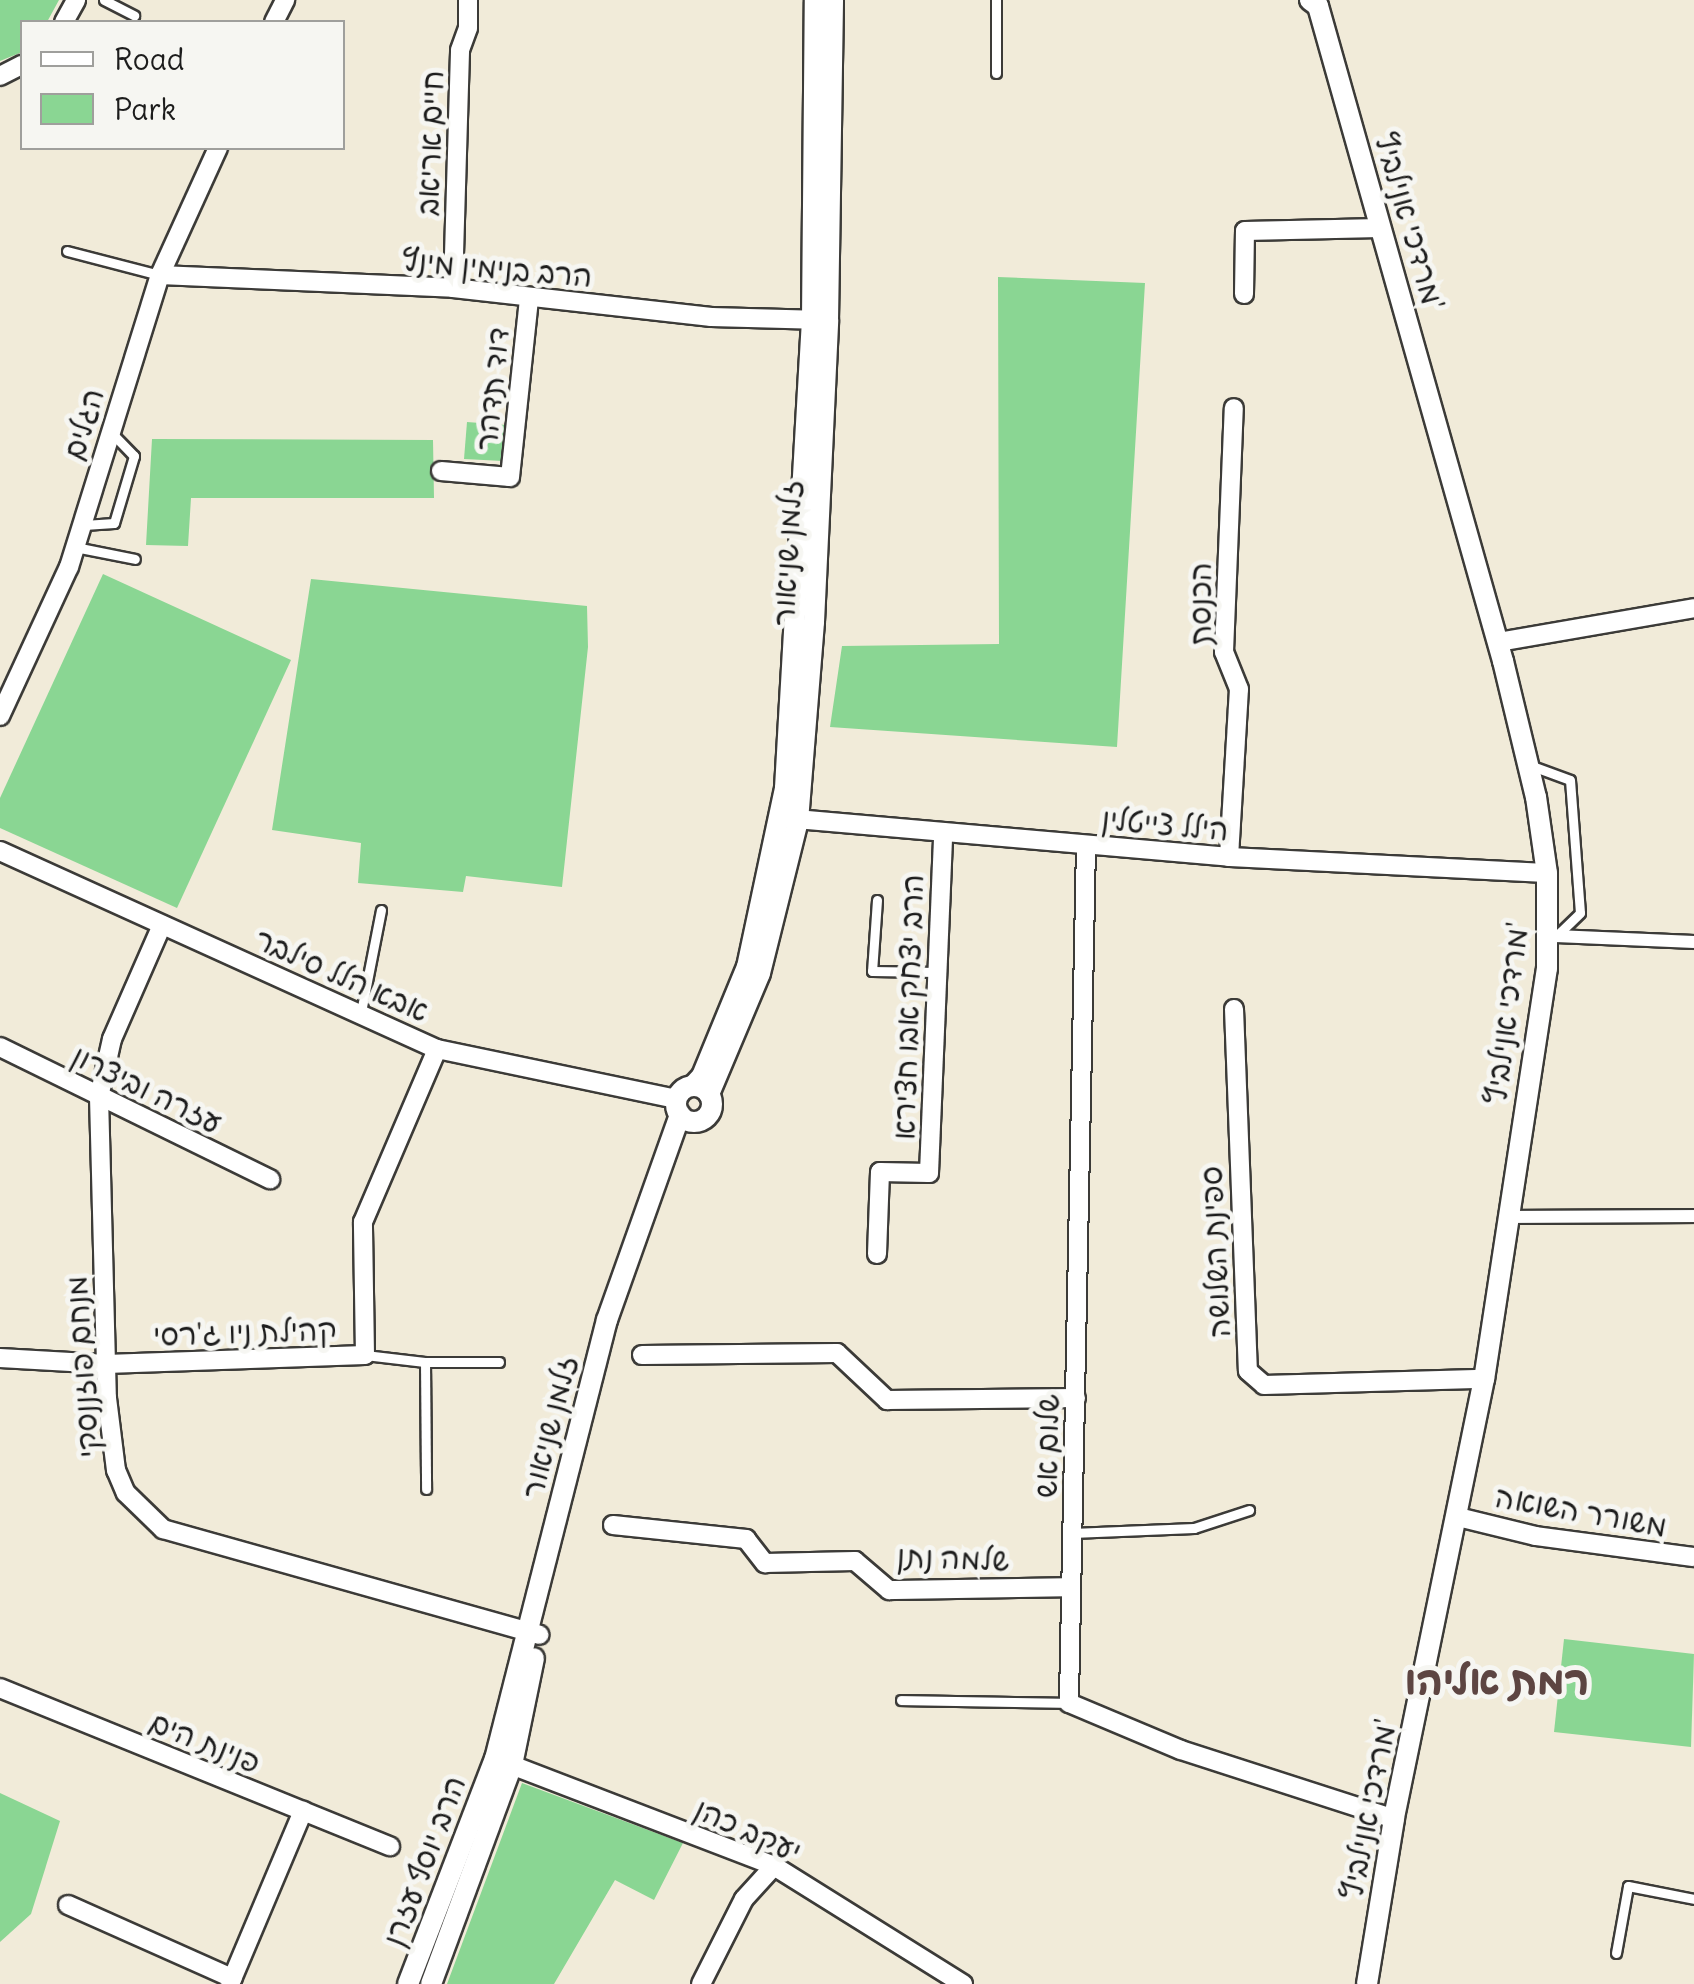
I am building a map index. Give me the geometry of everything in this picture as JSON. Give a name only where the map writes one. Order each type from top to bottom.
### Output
[{"type":"street","name":"חיים אריאב","points":[[452,288],[460,50],[468,28],[468,0]]},
{"type":"street","name":"זלמן שניאור","points":[[814,0],[820,320]]},
{"type":"street","name":"זלמן שניאור","points":[[503,1762],[607,1320],[746,967],[789,819],[798,620],[820,320],[834,0]]},
{"type":"street","name":"מרדכי אנילביץ'","points":[[1314,3],[1498,642],[1528,764],[1547,874],[1552,940],[1484,1379],[1394,1820],[1367,1984]]},
{"type":"street","name":"הגלים","points":[[0,716],[75,548],[160,275],[217,150]]},
{"type":"street","points":[[1244,294],[1245,232],[1380,228]]},
{"type":"street","name":"הרב בנימין מינץ","points":[[160,275],[452,288],[711,317],[820,320]]},
{"type":"street","name":"דוד תדהר","points":[[441,471],[510,477],[529,298]]},
{"type":"street","name":"הכנסת","points":[[1229,857],[1239,689],[1224,652],[1234,408]]},
{"type":"street","points":[[1498,642],[1694,608]]},
{"type":"street","name":"הילל צייטלין","points":[[789,819],[1229,857],[1547,874]]},
{"type":"street","name":"הרב יצחק אבו חצירא","points":[[877,1254],[880,1172],[929,1173],[943,832]]},
{"type":"street","name":"שלום אש","points":[[1069,1703],[1086,844]]},
{"type":"street","name":"אבא הלל סילבר","points":[[0,852],[437,1049],[691,1103]]},
{"type":"street","name":"מנחם פוזננסקי","points":[[162,925],[112,1039],[99,1097],[106,1364],[116,1470],[126,1493],[163,1530],[534,1633]]},
{"type":"street","points":[[1552,940],[1694,942]]},
{"type":"street","name":"ספינת השלושה","points":[[1234,1009],[1248,1371],[1264,1385],[1484,1379]]},
{"type":"street","name":"עזרה וביצרון","points":[[0,1047],[270,1179]]},
{"type":"street","name":"קהילת ניו ג'רסי","points":[[0,1358],[106,1364],[365,1355],[363,1222],[437,1049]]},
{"type":"street","points":[[1508,1217],[1694,1216]]},
{"type":"street","points":[[642,1355],[838,1353],[887,1400],[1076,1398]]},
{"type":"street","name":"משורר השואה","points":[[1458,1517],[1536,1536],[1694,1557]]},
{"type":"street","name":"שלמה נתן","points":[[613,1525],[746,1540],[765,1564],[855,1560],[889,1590],[1071,1587]]},
{"type":"street","name":"פנינת הים","points":[[0,1688],[390,1846]]},
{"type":"street","points":[[1069,1703],[1180,1750],[1394,1820]]},
{"type":"street","name":"יעקב כהן","points":[[503,1762],[774,1866],[963,1984]]},
{"type":"street","name":"הרב יוסף עזרן","points":[[408,1984],[503,1762]]},
{"type":"street","name":"הרב יוסף עזרן","points":[[431,1984],[503,1762]]},
{"type":"street","points":[[68,1905],[231,1981],[303,1812]]},
{"type":"street","points":[[701,1984],[744,1899],[774,1866]]},
{"type":"lane","points":[[104,0],[134,15]]},
{"type":"lane","points":[[996,0],[996,74]]},
{"type":"lane","points":[[67,251],[160,275]]},
{"type":"lane","points":[[82,525],[114,523],[134,456],[110,430]]},
{"type":"lane","points":[[75,548],[135,559]]},
{"type":"lane","points":[[1528,764],[1570,780],[1580,913],[1552,940]]},
{"type":"lane","points":[[876,900],[872,972],[937,972]]},
{"type":"lane","points":[[361,1012],[381,910]]},
{"type":"lane","points":[[365,1355],[425,1362],[499,1362]]},
{"type":"lane","points":[[425,1362],[426,1489]]},
{"type":"lane","points":[[1072,1533],[1194,1528],[1250,1510]]},
{"type":"lane","points":[[901,1700],[1069,1703]]},
{"type":"lane","points":[[1616,1953],[1628,1886],[1694,1899]]},
{"type":"green space","points":[[0,0],[59,0],[48,20],[20,20],[20,53],[0,61]]},
{"type":"green space","points":[[998,277],[1145,283],[1117,747],[830,727],[842,646],[999,644]]},
{"type":"green space","points":[[467,422],[506,425],[503,461],[464,459]]},
{"type":"green space","points":[[152,439],[433,440],[434,498],[191,498],[188,546],[146,545]]},
{"type":"green space","points":[[103,574],[291,660],[177,908],[0,828],[0,798]]},
{"type":"green space","points":[[311,579],[587,606],[588,647],[562,887],[466,876],[463,892],[358,883],[361,843],[272,830]]},
{"type":"green space","points":[[1564,1639],[1694,1654],[1691,1747],[1554,1732]]},
{"type":"green space","points":[[522,1783],[683,1843],[654,1900],[615,1880],[554,1984],[447,1984]]},
{"type":"green space","points":[[0,1793],[60,1821],[31,1914],[0,1942]]},
{"type":"district","name":"רמת אליהו","points":[[1497,1680]]}]
